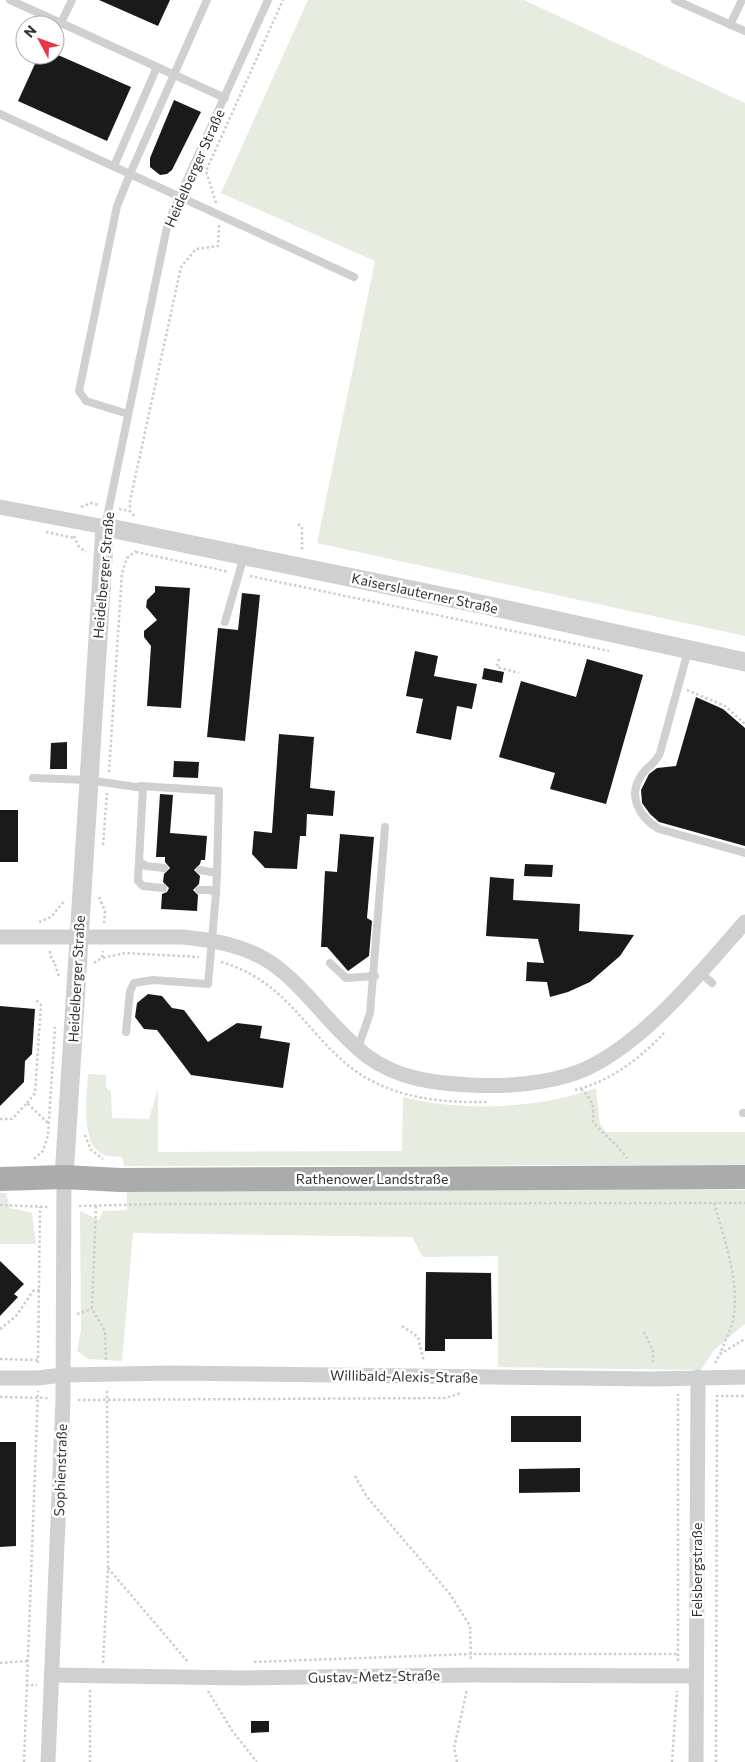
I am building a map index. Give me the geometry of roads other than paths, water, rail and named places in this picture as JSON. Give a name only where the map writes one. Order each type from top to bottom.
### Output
[{"type":"main road","name":"Rathenower Landstraße","points":[[8,1178],[64,1177],[115,1170],[745,1177]]},
{"type":"street","points":[[0,507],[105,528]]},
{"type":"street","name":"Kaiserslauterner Straße","points":[[105,528],[242,565],[745,662]]},
{"type":"street","name":"Heidelberger Straße","points":[[64,1177],[105,528]]},
{"type":"street","points":[[0,936],[104,935],[213,940],[263,958],[282,972],[358,1048],[385,1067],[409,1077],[431,1083],[480,1085],[555,1078],[578,1072],[615,1053],[652,1022],[745,922]]},
{"type":"street","name":"Sophienstraße","points":[[48,1762],[63,1400],[64,1177]]},
{"type":"street","name":"Willibald-Alexis-Straße","points":[[0,1378],[38,1378],[63,1374],[653,1379],[745,1377]]},
{"type":"street","name":"Felsbergstraße","points":[[696,1762],[702,1377]]},
{"type":"street","name":"Gustav-Metz-Straße","points":[[52,1675],[90,1677],[696,1676]]},
{"type":"lane","points":[[10,0],[43,15]]},
{"type":"lane","points":[[65,15],[72,0]]},
{"type":"lane","points":[[128,414],[86,401],[79,391],[117,206],[173,74],[207,0]]},
{"type":"lane","name":"Heidelberger Straße","points":[[105,528],[168,222],[268,0]]},
{"type":"lane","points":[[675,0],[745,31]]},
{"type":"lane","points":[[730,25],[742,0]]},
{"type":"lane","points":[[65,25],[225,98]]},
{"type":"lane","points":[[114,166],[157,67]]},
{"type":"lane","points":[[0,114],[354,278]]},
{"type":"lane","points":[[225,622],[242,565]]},
{"type":"lane","points":[[689,650],[657,762],[642,774],[636,785],[635,794],[638,810],[646,821],[659,828],[745,853]]},
{"type":"lane","points":[[33,778],[88,780],[140,786],[219,791],[216,894],[208,984],[153,980],[134,983],[130,991],[126,1032]]},
{"type":"lane","points":[[140,786],[143,788],[138,881],[143,886],[163,888]]},
{"type":"lane","points":[[358,1048],[370,1013],[375,976],[385,827]]},
{"type":"lane","points":[[139,861],[146,866],[164,868]]},
{"type":"lane","points":[[200,870],[217,873]]},
{"type":"lane","points":[[199,890],[211,890],[216,894]]},
{"type":"lane","points":[[330,963],[346,978],[375,976]]},
{"type":"lane","points":[[700,972],[712,983]]}]
